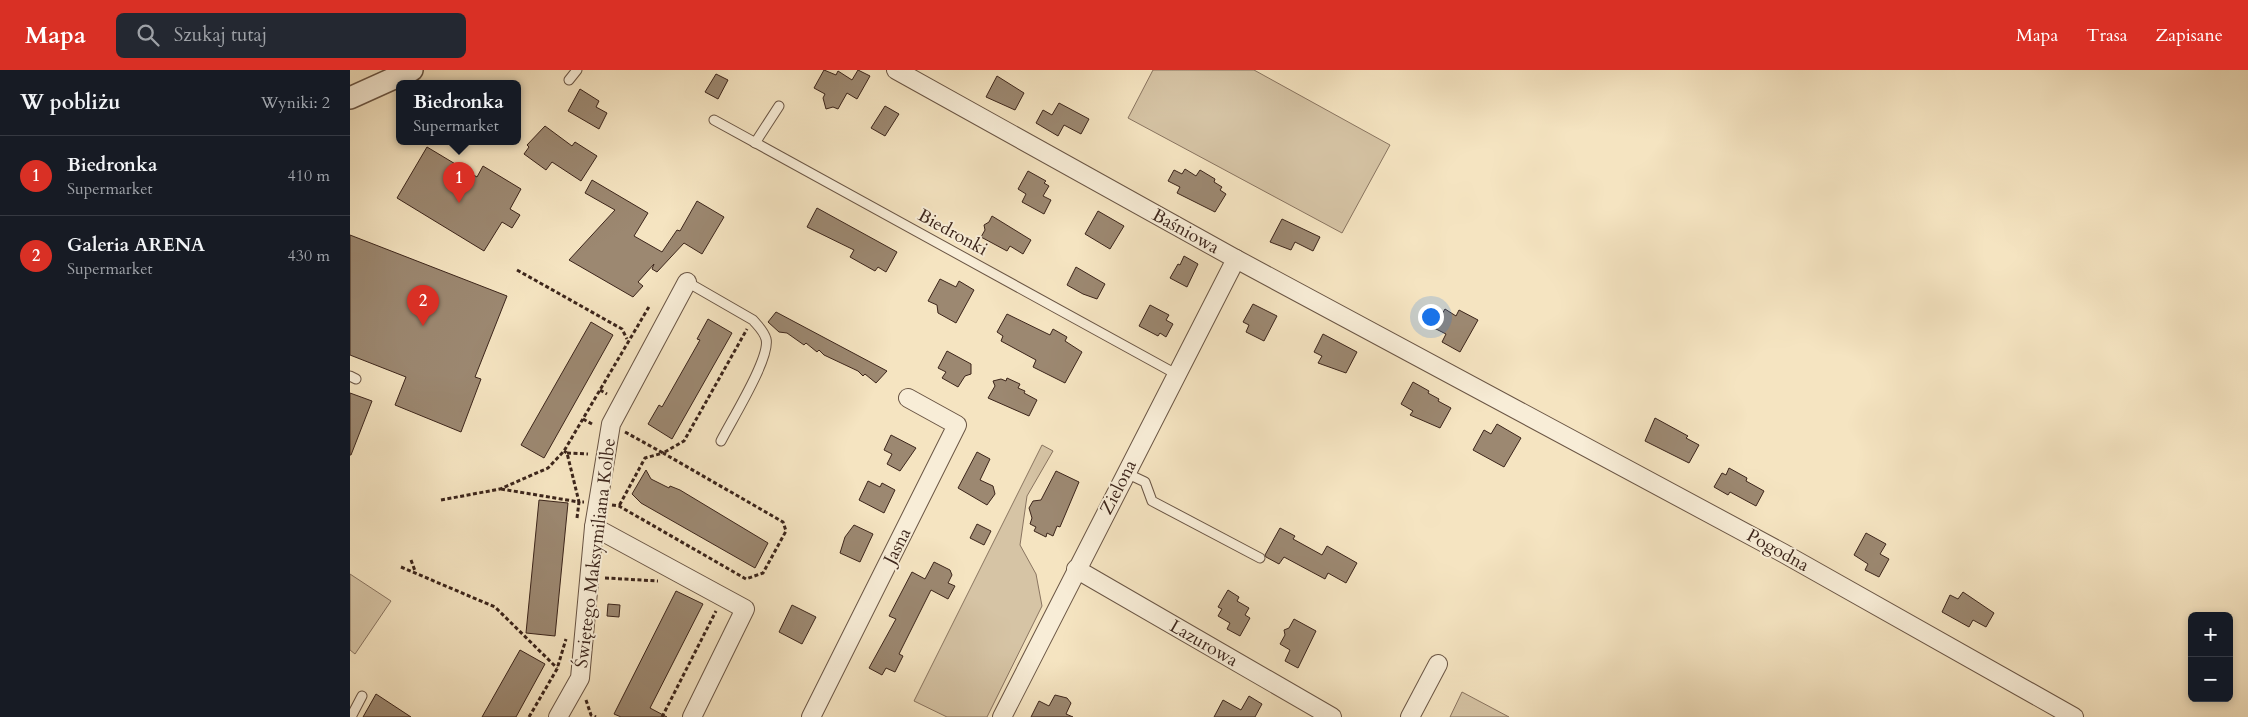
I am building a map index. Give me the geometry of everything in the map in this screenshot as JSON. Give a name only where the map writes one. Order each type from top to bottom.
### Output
[{"type":"street","points":[[350,98],[412,70]]},
{"type":"street","name":"Baśniowa","points":[[896,70],[1236,259],[1479,388]]},
{"type":"street","name":"Zielona","points":[[1002,717],[1236,259]]},
{"type":"street","name":"Świętego Maksymiliana Kolbe","points":[[558,717],[580,678],[594,527],[611,424],[687,282]]},
{"type":"street","name":"Pogodna","points":[[1479,388],[1783,553],[2074,717]]},
{"type":"street","name":"Jasna","points":[[811,717],[957,425],[908,398]]},
{"type":"street","points":[[594,527],[745,609],[692,717]]},
{"type":"street","name":"Lazurowa","points":[[1076,569],[1332,717]]},
{"type":"street","points":[[1410,717],[1438,664]]},
{"type":"lane","points":[[569,80],[576,70]]},
{"type":"lane","points":[[755,143],[779,106]]},
{"type":"lane","name":"Biedronki","points":[[714,120],[1176,374]]},
{"type":"lane","points":[[687,282],[753,320],[761,328],[767,340],[766,357],[721,440]]},
{"type":"lane","points":[[1126,473],[1146,482],[1152,501],[1260,558]]},
{"type":"lane","points":[[351,717],[362,696]]},
{"type":"path","points":[[517,270],[622,329],[628,339]]},
{"type":"path","points":[[441,500],[500,489],[548,468],[566,452],[628,339],[650,304]]},
{"type":"path","points":[[619,506],[645,458],[663,453],[684,441],[753,320]]},
{"type":"path","points":[[616,362],[623,365]]},
{"type":"path","points":[[600,390],[608,394]]},
{"type":"path","points":[[583,419],[592,424]]},
{"type":"path","points":[[500,489],[579,502],[619,506],[746,579],[763,573],[786,531],[783,522],[611,424]]},
{"type":"path","points":[[566,452],[588,454]]},
{"type":"path","points":[[566,452],[579,502],[577,519]]},
{"type":"path","points":[[411,560],[415,571]]},
{"type":"path","points":[[402,567],[415,571],[494,607],[557,667],[564,670]]},
{"type":"path","points":[[604,578],[661,581]]},
{"type":"path","points":[[662,717],[716,609],[708,605]]},
{"type":"path","points":[[529,717],[557,667],[567,630]]},
{"type":"path","points":[[586,700],[590,716],[596,717]]},
{"type":"shaded area","points":[[1153,70],[1254,70],[1390,145],[1342,233],[1128,118]]},
{"type":"shaded area","points":[[1042,445],[1053,451],[1027,496],[1020,545],[1036,574],[1042,606],[987,717],[947,717],[914,701]]},
{"type":"shaded area","points":[[350,574],[391,601],[355,654],[350,650]]},
{"type":"shaded area","points":[[1462,692],[1509,717],[1450,717]]},
{"type":"building","points":[[824,70],[836,75],[838,71],[852,80],[858,70],[870,76],[857,99],[847,93],[838,109],[833,107],[826,109],[823,98],[825,94],[814,88]]},
{"type":"building","points":[[716,74],[728,80],[718,99],[705,92]]},
{"type":"building","points":[[997,76],[1024,93],[1015,110],[986,97]]},
{"type":"building","points":[[580,89],[599,101],[596,107],[607,113],[599,129],[568,111]]},
{"type":"building","points":[[1059,103],[1089,119],[1081,134],[1064,125],[1058,136],[1036,123],[1043,110],[1052,115]]},
{"type":"building","points":[[885,106],[899,114],[885,136],[871,128]]},
{"type":"building","points":[[545,126],[572,146],[575,142],[597,156],[581,181],[552,162],[546,170],[524,154],[529,147],[527,145]]},
{"type":"building","points":[[427,147],[477,177],[483,166],[521,189],[510,209],[520,215],[512,228],[502,222],[484,251],[397,198]]},
{"type":"building","points":[[1185,169],[1196,176],[1200,170],[1215,179],[1214,182],[1222,187],[1220,190],[1226,194],[1215,212],[1177,193],[1180,187],[1168,181],[1174,170],[1182,174]]},
{"type":"building","points":[[1028,171],[1046,181],[1044,183],[1049,186],[1043,196],[1051,200],[1044,214],[1022,202],[1026,194],[1018,189]]},
{"type":"building","points":[[592,180],[648,213],[634,236],[662,252],[677,230],[680,231],[697,201],[724,217],[702,254],[684,243],[657,272],[652,269],[654,264],[638,282],[643,286],[633,297],[569,260],[615,210],[585,193]]},
{"type":"building","points":[[817,208],[897,252],[886,272],[878,267],[875,271],[850,257],[854,250],[807,227]]},
{"type":"building","points":[[1098,211],[1124,226],[1110,249],[1085,234]]},
{"type":"building","points":[[992,216],[1031,240],[1023,254],[1010,246],[1007,251],[981,237],[985,230],[984,225],[989,222]]},
{"type":"building","points":[[1282,219],[1320,237],[1313,251],[1295,242],[1291,250],[1270,242]]},
{"type":"building","points":[[350,235],[507,296],[475,377],[481,379],[461,432],[395,405],[406,377],[350,355]]},
{"type":"building","points":[[1184,256],[1198,264],[1187,287],[1170,278]]},
{"type":"building","points":[[1076,267],[1105,284],[1097,299],[1067,285]]},
{"type":"building","points":[[940,279],[956,287],[959,281],[974,290],[956,323],[938,313],[937,305],[928,301]]},
{"type":"building","points":[[1253,304],[1277,316],[1264,341],[1246,332],[1249,325],[1243,322]]},
{"type":"building","points":[[1150,305],[1169,315],[1166,320],[1173,324],[1166,337],[1160,333],[1158,336],[1139,326]]},
{"type":"building","points":[[1445,309],[1456,316],[1459,310],[1478,320],[1460,352],[1442,342],[1446,334],[1434,328]]},
{"type":"building","points":[[776,312],[887,371],[876,383],[865,374],[863,376],[858,371],[824,355],[819,350],[817,352],[806,343],[804,345],[787,333],[779,332],[768,322]]},
{"type":"building","points":[[1007,314],[1050,335],[1053,329],[1067,337],[1065,341],[1082,352],[1065,383],[1033,367],[1036,360],[1001,341],[1003,336],[997,332]]},
{"type":"building","points":[[708,319],[732,333],[672,439],[648,424],[659,405],[662,407],[700,340],[697,339]]},
{"type":"building","points":[[591,322],[613,335],[544,458],[521,445]]},
{"type":"building","points":[[1323,334],[1357,352],[1346,373],[1318,363],[1322,356],[1314,352]]},
{"type":"building","points":[[947,351],[971,364],[971,374],[965,376],[958,387],[942,378],[946,372],[938,368]]},
{"type":"building","points":[[1007,378],[1020,384],[1018,388],[1037,400],[1029,416],[988,398],[995,386],[993,381],[1001,379],[1006,381]]},
{"type":"building","points":[[1413,382],[1429,391],[1428,393],[1439,399],[1438,401],[1451,408],[1440,428],[1410,415],[1413,411],[1401,404]]},
{"type":"building","points":[[350,393],[372,401],[351,455],[350,455]]},
{"type":"building","points":[[1655,418],[1688,436],[1686,438],[1699,445],[1689,463],[1645,441]]},
{"type":"building","points":[[1497,424],[1521,438],[1504,467],[1473,450],[1484,430],[1491,434]]},
{"type":"building","points":[[891,435],[916,448],[900,471],[887,464],[892,454],[884,450]]},
{"type":"building","points":[[977,452],[990,459],[980,480],[993,486],[995,494],[987,505],[958,488]]},
{"type":"building","points":[[1729,468],[1747,478],[1746,481],[1764,491],[1756,506],[1730,492],[1728,495],[1714,487],[1722,473],[1726,475]]},
{"type":"building","points":[[646,470],[651,479],[669,488],[670,486],[680,490],[768,543],[755,568],[641,503],[632,494]]},
{"type":"building","points":[[1056,471],[1079,482],[1060,527],[1057,526],[1053,536],[1047,533],[1046,537],[1034,531],[1036,527],[1030,524],[1032,518],[1029,508],[1033,501],[1041,500]]},
{"type":"building","points":[[868,481],[880,487],[882,483],[895,490],[884,513],[859,500]]},
{"type":"building","points":[[539,500],[568,503],[555,636],[526,633]]},
{"type":"building","points":[[977,524],[991,531],[984,545],[970,538]]},
{"type":"building","points":[[854,525],[873,534],[860,562],[840,553],[845,537]]},
{"type":"building","points":[[1280,528],[1295,536],[1293,539],[1322,555],[1327,546],[1357,563],[1346,583],[1328,573],[1325,579],[1284,557],[1279,564],[1266,557],[1265,555]]},
{"type":"building","points":[[1866,533],[1886,544],[1880,554],[1889,559],[1879,577],[1865,570],[1868,564],[1854,555]]},
{"type":"building","points":[[934,562],[950,570],[952,575],[948,583],[955,586],[948,599],[931,590],[899,654],[903,656],[895,672],[886,668],[882,675],[869,668],[896,619],[889,616],[912,572],[925,579]]},
{"type":"building","points":[[1228,590],[1239,597],[1237,601],[1249,608],[1245,615],[1250,618],[1240,636],[1227,629],[1230,623],[1218,616],[1222,609],[1218,607]]},
{"type":"building","points":[[676,591],[703,604],[650,708],[667,717],[621,717],[614,714]]},
{"type":"building","points":[[1963,592],[1994,613],[1986,627],[1973,620],[1969,627],[1942,612],[1950,595],[1958,599]]},
{"type":"building","points":[[608,604],[620,605],[619,617],[607,616]]},
{"type":"building","points":[[792,605],[816,617],[802,644],[779,632]]},
{"type":"building","points":[[1294,619],[1316,631],[1298,668],[1285,661],[1290,650],[1280,644],[1285,635],[1284,630],[1289,628]]},
{"type":"building","points":[[520,650],[545,664],[516,717],[482,717]]},
{"type":"building","points":[[376,694],[411,717],[363,717]]},
{"type":"building","points":[[1055,695],[1067,698],[1071,703],[1066,714],[1073,717],[1031,717],[1039,701],[1049,706]]},
{"type":"building","points":[[1249,696],[1262,704],[1255,717],[1214,717],[1223,700],[1241,710]]},
{"type":"place","name":"Biedronka","points":[[459,203]]},
{"type":"place","name":"Galeria ARENA","points":[[423,326]]}]
